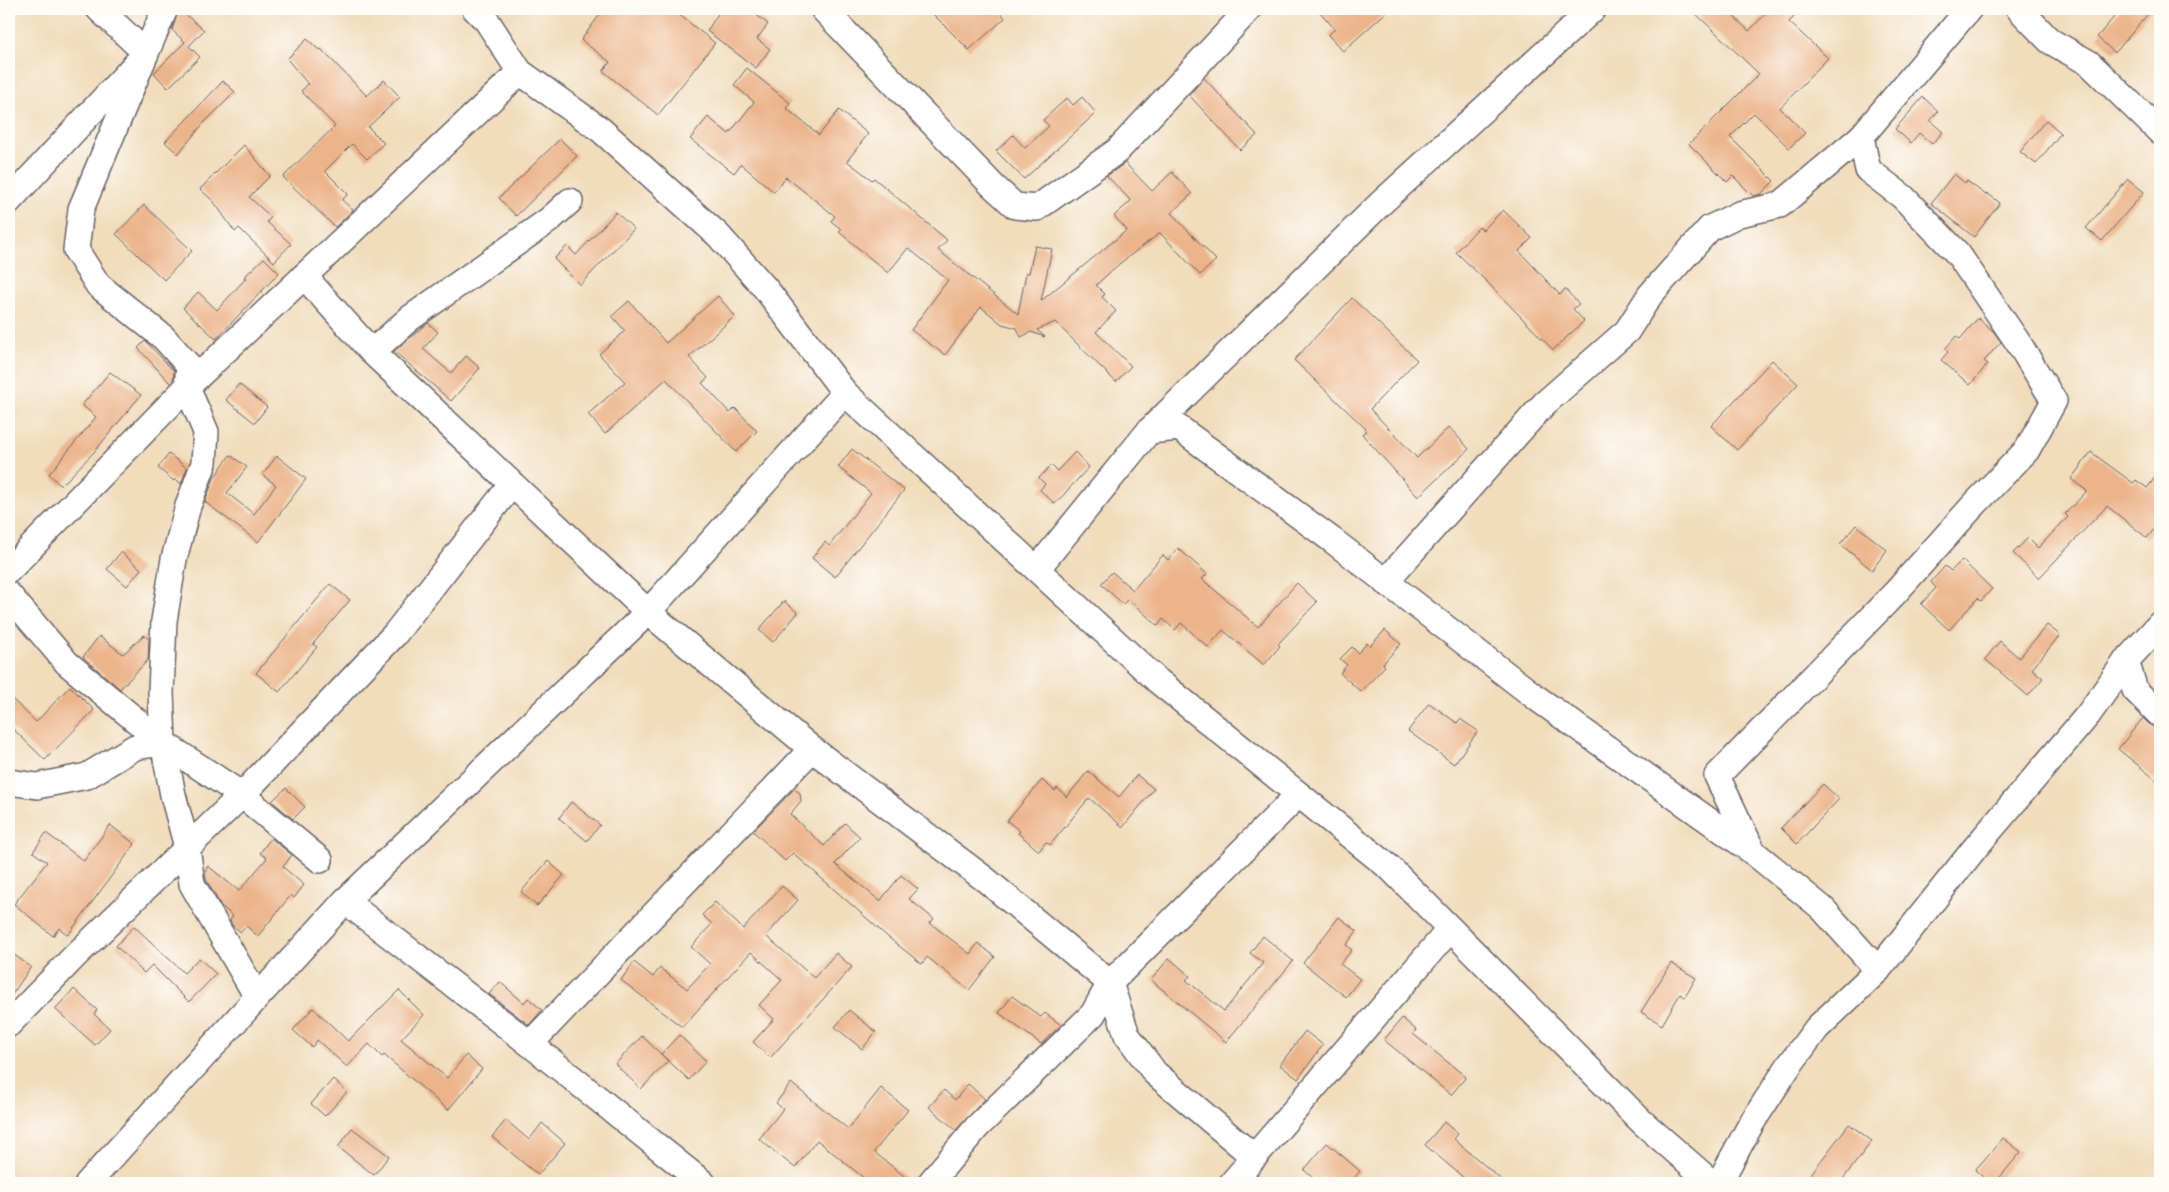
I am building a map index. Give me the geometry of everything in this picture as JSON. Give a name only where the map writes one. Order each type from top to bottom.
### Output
[{"type":"street","points":[[99,9],[146,53]]},
{"type":"street","points":[[165,9],[81,209],[76,250],[98,285],[164,338],[189,366],[187,387],[206,432],[204,463],[188,506],[181,532],[164,621],[161,692],[163,743],[173,795],[187,847],[192,884],[257,998]]},
{"type":"street","points":[[475,9],[486,21],[520,72],[601,130],[718,235],[766,288],[845,393],[1158,681],[1390,868],[1642,1122],[1712,1183]]},
{"type":"street","points":[[837,13],[993,186],[1015,206],[1037,208],[1117,151],[1248,9]]},
{"type":"street","points":[[1037,569],[1149,431],[1247,332],[1380,204],[1593,9]]},
{"type":"street","points":[[1384,582],[1544,404],[1627,331],[1650,295],[1710,228],[1740,214],[1780,205],[1861,137],[1968,9]]},
{"type":"street","points":[[2019,9],[2050,41],[2089,63],[2160,132]]},
{"type":"street","points":[[9,201],[146,53]]},
{"type":"street","points":[[9,570],[187,387],[520,72]]},
{"type":"street","points":[[1753,852],[1717,776],[1888,600],[1972,507],[2027,450],[2054,402],[2019,344],[1958,254],[1903,198],[1868,170],[1861,137]]},
{"type":"street","points":[[372,352],[409,319],[549,220],[570,201]]},
{"type":"street","points":[[304,276],[372,352],[648,612],[812,749],[986,880],[1110,983],[1127,1034],[1155,1073],[1254,1157]]},
{"type":"street","points":[[88,1183],[346,901],[648,612],[845,393]]},
{"type":"street","points":[[1149,431],[1179,428],[1332,540],[1538,699],[1753,852],[1822,908],[1878,970]]},
{"type":"street","points":[[9,1024],[74,956],[242,794],[395,634],[512,484]]},
{"type":"street","points":[[9,595],[67,663],[163,743],[242,794],[320,860]]},
{"type":"street","points":[[1719,1183],[1751,1124],[1788,1067],[1817,1028],[1878,970],[1975,848],[2088,715],[2126,661],[2160,624]]},
{"type":"street","points":[[2126,661],[2135,690],[2160,715]]},
{"type":"street","points":[[9,782],[37,786],[87,776],[135,747],[163,743]]},
{"type":"street","points":[[530,1044],[812,749]]},
{"type":"street","points":[[930,1183],[977,1127],[1093,1014],[1110,983],[1298,794]]},
{"type":"street","points":[[346,901],[530,1044],[703,1183]]},
{"type":"street","points":[[1234,1183],[1254,1157],[1350,1048],[1450,928]]},
{"type":"building","points":[[179,9],[204,30],[189,46],[200,57],[168,88],[154,73],[185,42],[172,30]]},
{"type":"building","points":[[604,9],[672,9],[715,43],[658,115],[603,71],[610,62],[581,40]]},
{"type":"building","points":[[721,9],[749,9],[768,24],[757,39],[770,49],[756,68],[707,31]]},
{"type":"building","points":[[928,9],[997,9],[1005,18],[969,50]]},
{"type":"building","points":[[1317,9],[1390,9],[1343,51],[1328,35],[1335,29]]},
{"type":"building","points":[[1691,9],[1726,9],[1749,31],[1770,9],[1802,9],[1789,22],[1828,58],[1780,108],[1805,133],[1789,148],[1754,113],[1730,137],[1774,181],[1761,194],[1753,196],[1733,176],[1727,182],[1689,144],[1759,74]]},
{"type":"building","points":[[2121,9],[2152,9],[2115,53],[2097,37]]},
{"type":"building","points":[[307,39],[319,50],[321,49],[367,96],[384,80],[400,97],[368,127],[384,143],[367,159],[352,144],[325,171],[348,194],[342,200],[353,210],[335,227],[283,177],[335,126],[301,91],[308,84],[287,59]]},
{"type":"building","points":[[747,68],[790,103],[786,108],[819,135],[839,110],[868,134],[847,161],[872,180],[874,178],[947,240],[938,250],[1018,314],[1026,273],[1029,273],[1035,246],[1052,249],[1041,301],[1127,230],[1114,216],[1131,201],[1107,176],[1125,163],[1152,191],[1172,172],[1192,194],[1171,213],[1216,260],[1200,275],[1160,233],[1119,264],[1096,285],[1105,294],[1102,297],[1116,311],[1096,332],[1131,366],[1116,382],[1055,322],[1037,330],[1045,337],[1031,332],[1021,337],[1017,328],[1002,324],[981,307],[945,355],[911,330],[948,280],[908,248],[888,273],[839,232],[841,229],[831,221],[835,216],[786,177],[774,192],[741,164],[734,173],[690,139],[708,117],[729,134],[754,102],[734,85]]},
{"type":"building","points":[[1204,78],[1257,135],[1240,150],[1189,95]]},
{"type":"building","points":[[223,81],[235,92],[203,124],[178,154],[165,142]]},
{"type":"building","points":[[1082,97],[1096,113],[1024,179],[996,151],[1013,135],[1025,148],[1049,126],[1043,120],[1067,98],[1073,105]]},
{"type":"building","points":[[1923,97],[1938,111],[1930,121],[1943,132],[1932,144],[1919,133],[1911,143],[1895,129]]},
{"type":"building","points":[[2046,120],[2061,133],[2036,164],[2020,152]]},
{"type":"building","points":[[560,139],[577,156],[516,216],[499,198]]},
{"type":"building","points":[[244,145],[270,176],[249,197],[271,217],[267,222],[291,244],[274,262],[239,228],[235,232],[214,202],[200,189]]},
{"type":"building","points":[[1954,174],[1965,183],[1967,181],[2000,203],[1974,237],[1931,203]]},
{"type":"building","points":[[2128,179],[2144,192],[2102,241],[2086,228]]},
{"type":"building","points":[[144,205],[192,251],[164,280],[116,234]]},
{"type":"building","points":[[1503,210],[1532,238],[1519,251],[1560,295],[1565,289],[1579,304],[1573,309],[1584,321],[1553,350],[1456,252],[1479,227],[1483,230]]},
{"type":"building","points":[[616,212],[634,229],[580,285],[554,259],[567,246],[576,255]]},
{"type":"building","points":[[264,258],[279,273],[216,339],[183,308],[198,292],[217,310],[246,278],[244,277]]},
{"type":"building","points":[[718,296],[735,316],[689,357],[708,378],[702,383],[730,413],[735,408],[757,431],[736,452],[666,379],[605,434],[588,414],[625,382],[599,354],[625,331],[612,316],[629,301],[666,343]]},
{"type":"building","points":[[1352,298],[1417,360],[1370,409],[1417,458],[1449,427],[1469,449],[1418,497],[1362,434],[1367,430],[1294,360]]},
{"type":"building","points":[[1978,318],[1994,332],[2001,342],[1984,361],[1988,364],[1970,385],[1941,360],[1948,352],[1945,349],[1956,336],[1960,339]]},
{"type":"building","points":[[428,323],[438,332],[423,349],[451,373],[466,356],[480,368],[451,401],[394,351]]},
{"type":"building","points":[[145,341],[174,371],[173,380],[170,383],[138,348]]},
{"type":"building","points":[[1772,360],[1798,384],[1737,450],[1711,426]]},
{"type":"building","points":[[110,372],[141,395],[95,451],[61,486],[49,474],[96,417],[82,405]]},
{"type":"building","points":[[239,384],[267,407],[255,423],[226,400]]},
{"type":"building","points":[[852,449],[904,490],[835,577],[812,558],[825,542],[829,546],[871,493],[838,467]]},
{"type":"building","points":[[1075,452],[1089,467],[1055,504],[1040,490],[1045,484],[1039,478],[1051,465],[1057,471]]},
{"type":"building","points":[[2091,452],[2133,483],[2136,480],[2147,488],[2160,471],[2160,522],[2147,538],[2107,506],[2039,578],[2013,553],[2028,538],[2038,548],[2068,517],[2065,514],[2087,491],[2071,479]]},
{"type":"building","points":[[169,454],[187,468],[181,484],[176,479],[174,481],[158,468]]},
{"type":"building","points":[[230,455],[247,467],[227,493],[254,514],[276,485],[262,475],[277,456],[306,479],[258,542],[205,502],[214,478]]},
{"type":"building","points":[[1856,525],[1887,550],[1872,570],[1840,544]]},
{"type":"building","points":[[1178,548],[1207,574],[1202,579],[1258,627],[1297,583],[1317,602],[1278,644],[1280,646],[1264,665],[1223,630],[1208,647],[1181,623],[1175,630],[1163,619],[1158,626],[1128,599],[1123,604],[1101,584],[1112,572],[1133,590],[1163,555],[1168,560]]},
{"type":"building","points":[[121,552],[141,569],[127,586],[107,569]]},
{"type":"building","points":[[1962,560],[1992,589],[1981,601],[1978,598],[1949,630],[1921,604],[1936,588],[1931,582],[1945,566],[1951,571]]},
{"type":"building","points":[[330,584],[350,600],[313,644],[317,647],[279,692],[256,673]]},
{"type":"building","points":[[784,601],[798,613],[773,642],[759,630]]},
{"type":"building","points":[[2047,625],[2060,635],[2032,669],[2043,678],[2028,696],[1985,659],[2000,641],[2019,658]]},
{"type":"building","points":[[1385,630],[1401,644],[1383,664],[1385,666],[1361,692],[1340,673],[1347,665],[1340,659],[1352,647],[1358,653],[1367,643],[1370,646]]},
{"type":"building","points":[[144,635],[149,639],[148,660],[120,689],[83,657],[99,636],[123,654]]},
{"type":"building","points":[[70,686],[94,710],[45,760],[9,725],[9,696],[36,722]]},
{"type":"building","points":[[1429,703],[1457,723],[1460,719],[1478,731],[1454,764],[1408,731]]},
{"type":"building","points":[[2143,718],[2150,725],[2160,729],[2160,783],[2118,749]]},
{"type":"building","points":[[1088,771],[1119,797],[1137,775],[1154,789],[1123,827],[1089,798],[1050,845],[1046,842],[1039,851],[1018,833],[1020,831],[1007,821],[1042,780],[1055,791],[1057,788],[1067,797]]},
{"type":"building","points":[[1823,784],[1839,799],[1797,844],[1781,828]]},
{"type":"building","points":[[286,788],[305,807],[293,819],[272,801]]},
{"type":"building","points":[[794,789],[800,793],[801,801],[790,814],[824,846],[845,823],[860,837],[835,864],[880,901],[901,875],[918,889],[909,899],[934,919],[930,923],[970,954],[978,943],[995,957],[969,990],[927,957],[922,964],[889,938],[793,853],[785,861],[753,831]]},
{"type":"building","points":[[571,802],[600,825],[587,841],[559,818]]},
{"type":"building","points":[[110,825],[135,844],[68,935],[59,928],[53,936],[14,904],[47,862],[33,852],[46,833],[84,861]]},
{"type":"building","points":[[271,838],[292,855],[283,867],[304,885],[294,898],[291,895],[258,936],[246,926],[241,932],[232,925],[230,920],[233,916],[221,906],[206,879],[205,871],[208,866],[239,891],[267,858],[260,853]]},
{"type":"building","points":[[548,861],[564,875],[537,906],[521,892]]},
{"type":"building","points":[[782,886],[798,900],[766,936],[814,978],[836,953],[852,967],[770,1058],[753,1042],[774,1019],[759,1005],[782,980],[751,952],[682,1027],[621,980],[634,962],[653,977],[660,968],[687,989],[710,964],[691,947],[712,924],[702,915],[715,902],[743,929]]},
{"type":"building","points":[[1339,917],[1357,931],[1346,945],[1352,950],[1340,964],[1360,979],[1346,997],[1303,963]]},
{"type":"building","points":[[134,926],[184,973],[199,958],[216,974],[189,1002],[152,965],[144,973],[116,946]]},
{"type":"building","points":[[1263,936],[1293,961],[1226,1042],[1151,980],[1169,958],[1190,976],[1186,980],[1224,1011],[1263,963],[1250,953]]},
{"type":"building","points":[[9,951],[31,967],[9,999]]},
{"type":"building","points":[[1671,963],[1696,978],[1685,997],[1680,994],[1662,1025],[1641,1012]]},
{"type":"building","points":[[500,982],[524,1003],[528,998],[542,1010],[529,1025],[489,994]]},
{"type":"building","points":[[74,989],[97,1010],[94,1014],[110,1029],[95,1045],[55,1009]]},
{"type":"building","points":[[399,990],[424,1015],[401,1039],[447,1078],[466,1055],[482,1069],[448,1110],[384,1055],[382,1057],[369,1044],[347,1067],[317,1040],[312,1047],[293,1030],[313,1008],[348,1041]]},
{"type":"building","points":[[1012,996],[1041,1017],[1045,1013],[1061,1025],[1041,1044],[999,1013]]},
{"type":"building","points":[[849,1010],[876,1032],[862,1049],[835,1027]]},
{"type":"building","points":[[1402,1018],[1416,1030],[1413,1034],[1466,1077],[1451,1095],[1384,1040]]},
{"type":"building","points":[[1305,1031],[1323,1045],[1298,1079],[1280,1065]]},
{"type":"building","points":[[679,1035],[706,1061],[689,1080],[661,1054]]},
{"type":"building","points":[[642,1036],[668,1061],[641,1089],[615,1064]]},
{"type":"building","points":[[333,1079],[347,1092],[325,1116],[311,1104]]},
{"type":"building","points":[[791,1083],[848,1129],[881,1088],[908,1110],[874,1152],[913,1183],[870,1183],[817,1140],[795,1168],[759,1139],[783,1109],[776,1103]]},
{"type":"building","points":[[968,1084],[985,1099],[956,1130],[929,1107],[944,1090],[955,1100]]},
{"type":"building","points":[[506,1120],[529,1140],[542,1123],[565,1143],[538,1175],[492,1137]]},
{"type":"building","points":[[1444,1122],[1458,1134],[1454,1139],[1505,1183],[1470,1183],[1425,1145]]},
{"type":"building","points":[[1849,1124],[1872,1141],[1840,1183],[1804,1183]]},
{"type":"building","points":[[352,1128],[389,1156],[374,1175],[338,1147]]},
{"type":"building","points":[[2003,1138],[2021,1152],[1995,1183],[1990,1183],[1975,1170]]},
{"type":"building","points":[[1327,1143],[1360,1171],[1350,1183],[1319,1183],[1304,1170]]}]
